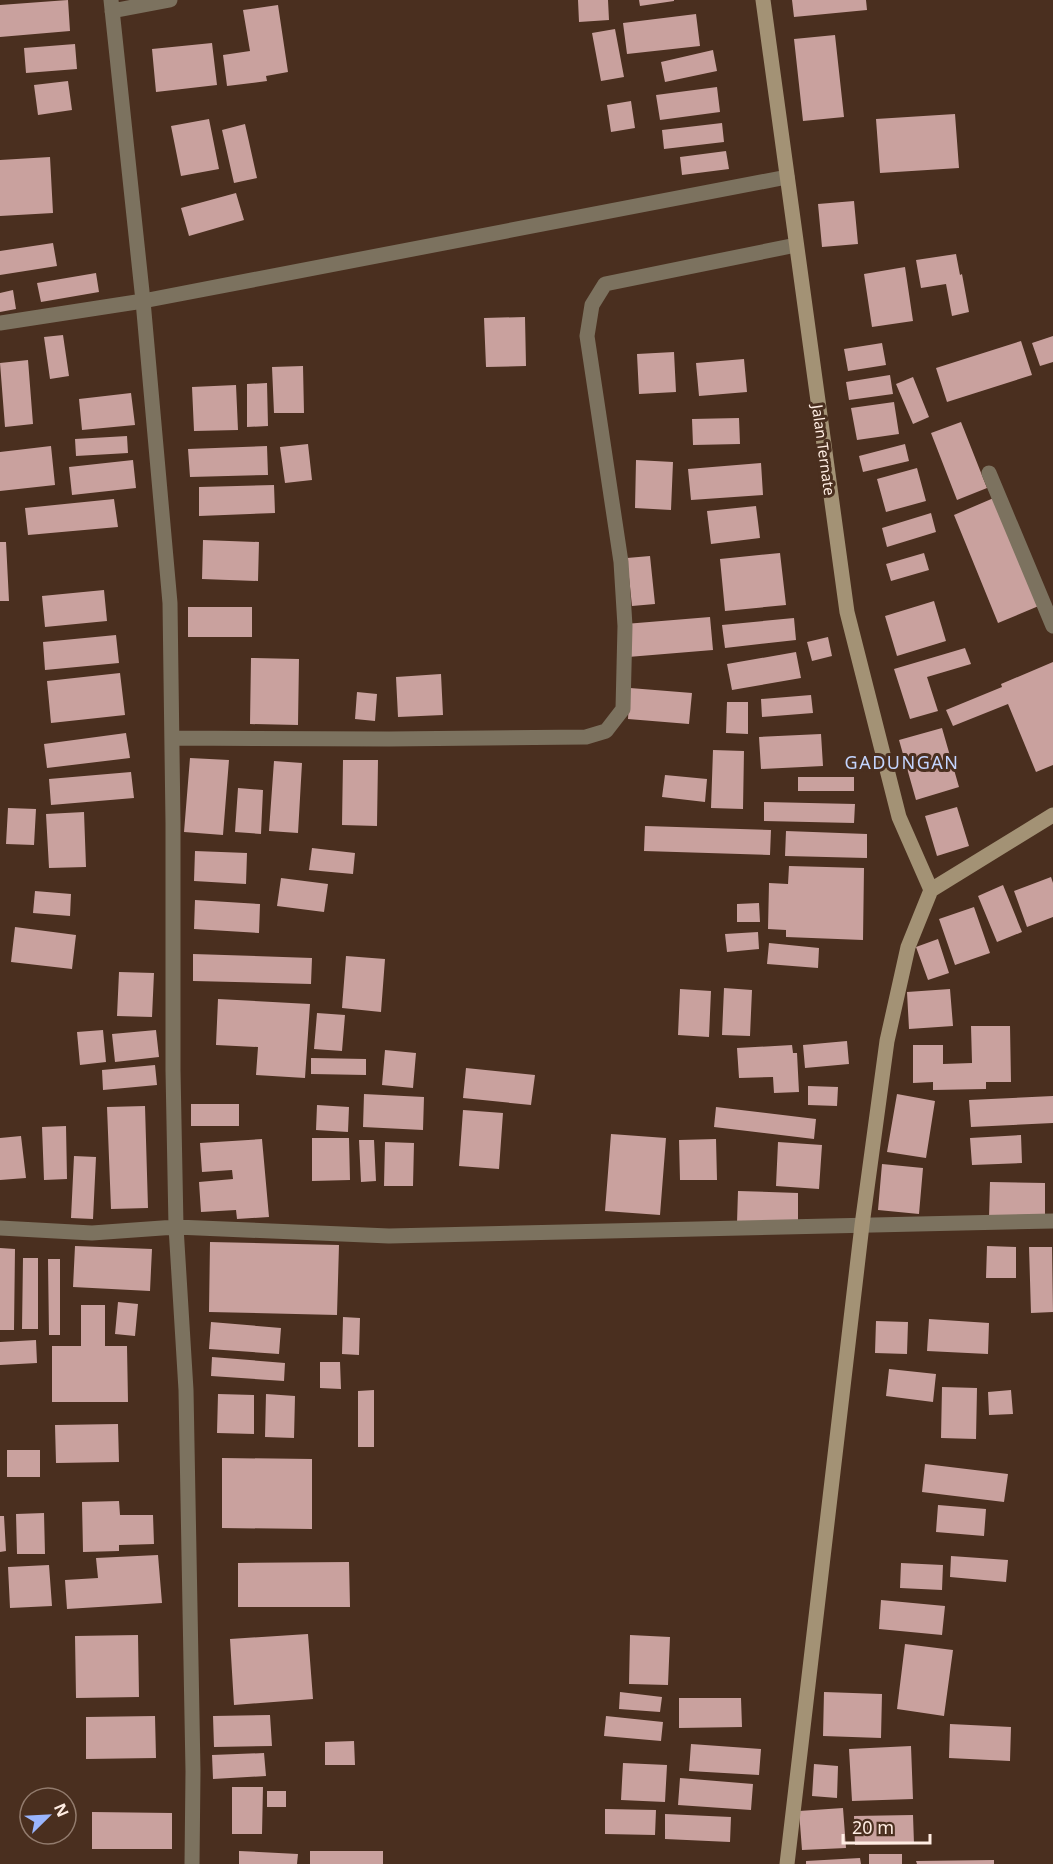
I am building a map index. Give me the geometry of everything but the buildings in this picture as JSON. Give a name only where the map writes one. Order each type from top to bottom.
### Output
[{"type":"main road","name":"Jalan Ternate","points":[[763,0],[847,612],[899,817],[931,890]]},
{"type":"main road","points":[[787,1864],[862,1225],[887,1041],[908,947],[931,890],[1053,814]]},
{"type":"street","points":[[170,0],[111,6],[143,301],[170,603],[173,1070],[176,1227],[186,1390],[193,1771],[192,1864]]},
{"type":"street","points":[[0,323],[143,301],[787,177]]},
{"type":"street","points":[[171,738],[388,740],[586,738],[606,731],[623,709],[625,626],[621,562],[587,336],[592,305],[605,284],[796,245]]},
{"type":"street","points":[[989,473],[1053,626]]},
{"type":"street","points":[[0,1228],[92,1233],[176,1227],[389,1236],[1053,1221]]},
{"type":"district","name":"GADUNGAN","points":[[902,762]]}]
